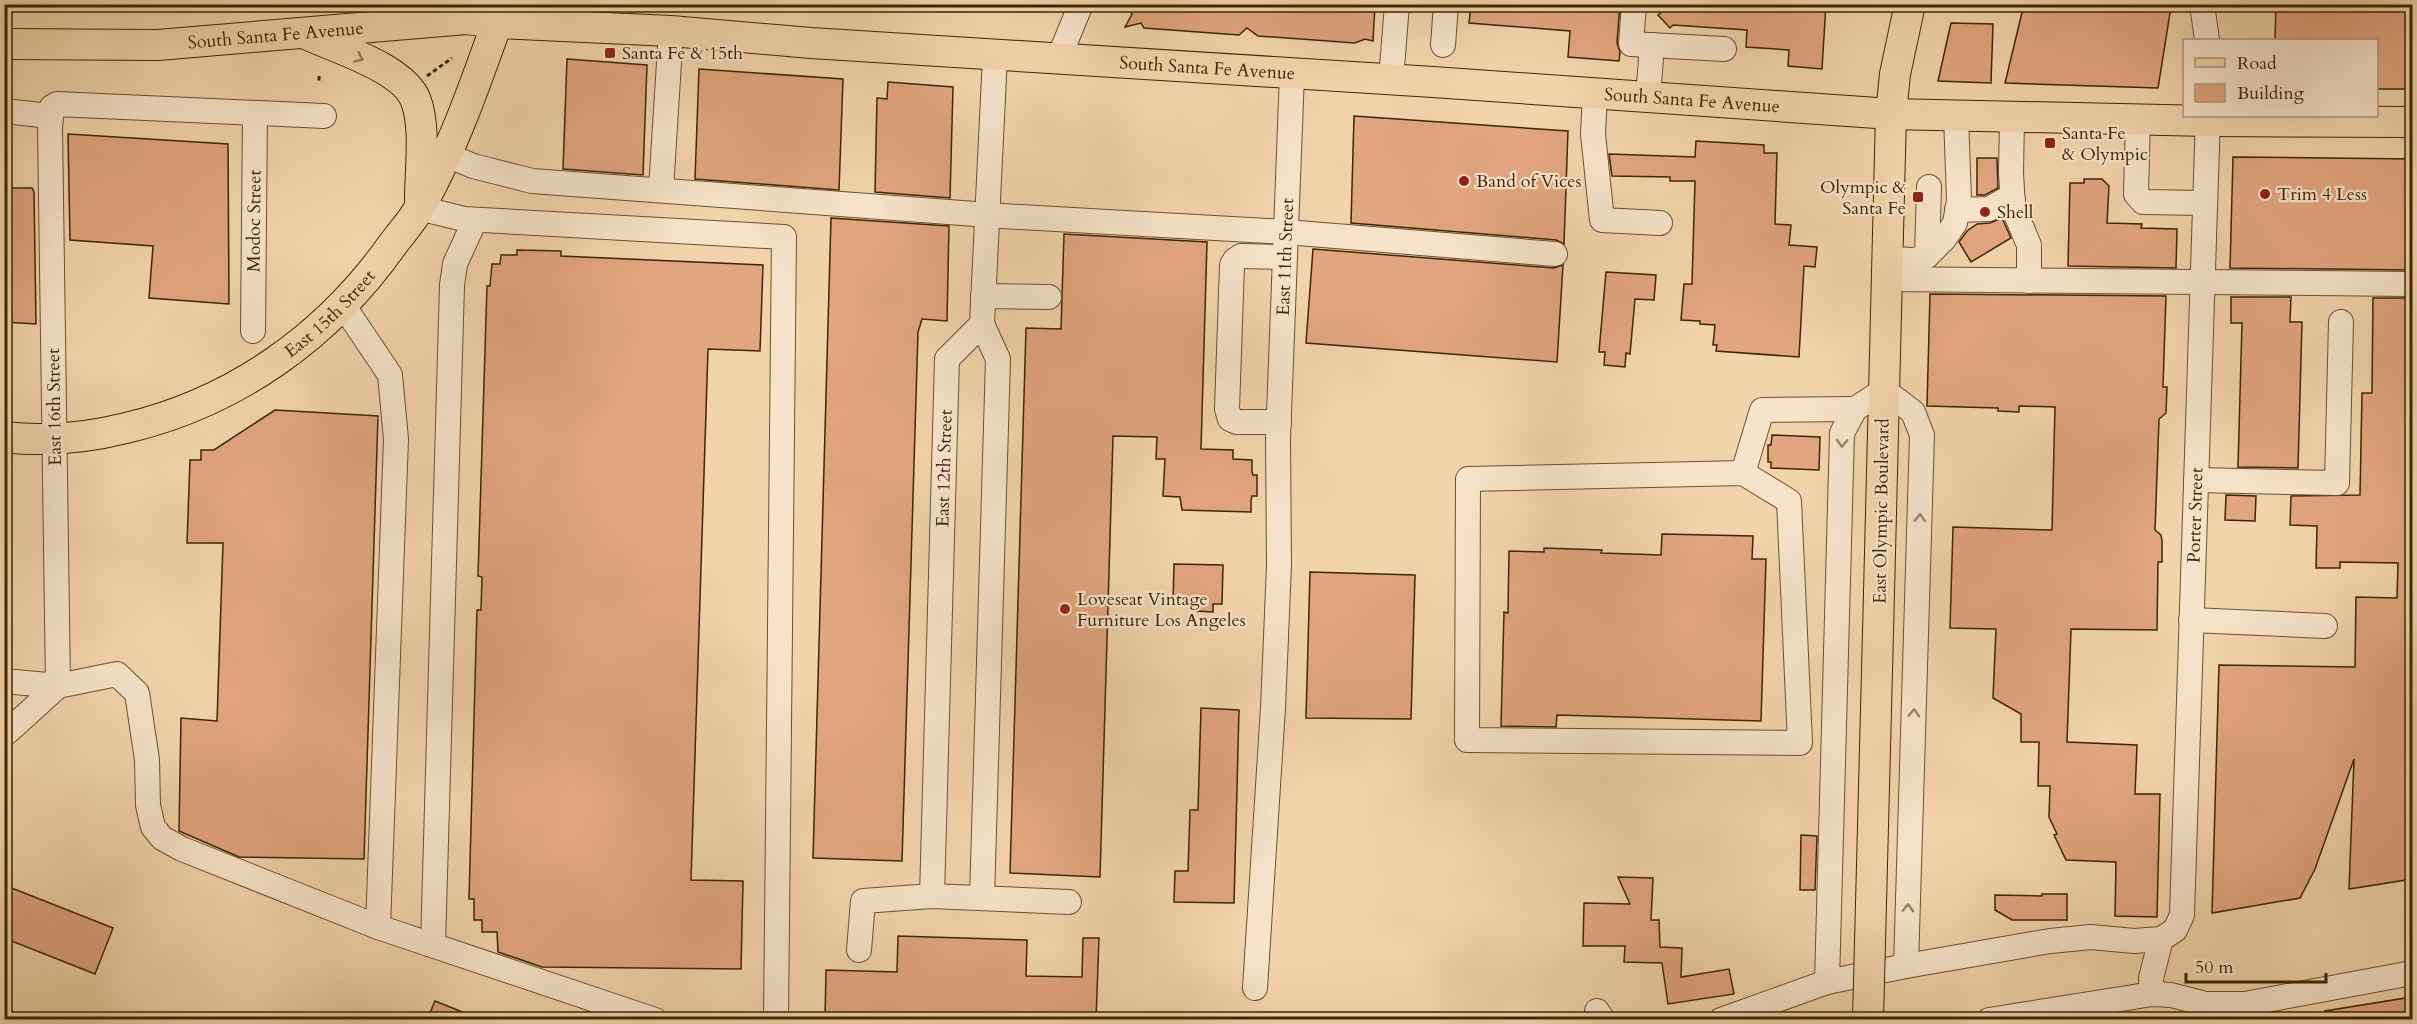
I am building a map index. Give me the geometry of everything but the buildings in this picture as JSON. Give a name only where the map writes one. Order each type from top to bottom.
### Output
[{"type":"main road","points":[[413,4],[455,19]]},
{"type":"main road","name":"East Olympic Boulevard","points":[[1868,1020],[1891,114],[1895,74],[1910,4]]},
{"type":"main road","name":"South Santa Fe Avenue","points":[[4,44],[158,45],[306,34],[500,14],[811,43],[1891,114],[2412,122]]},
{"type":"main road","name":"East 15th Street","points":[[4,437],[54,440],[102,434],[162,420],[226,393],[291,351],[343,305],[373,273],[419,208],[445,154],[500,14]]},
{"type":"main road","points":[[306,34],[382,68],[398,77],[409,88],[417,102],[420,119],[419,208]]},
{"type":"street","points":[[1058,60],[1081,4]]},
{"type":"street","points":[[1391,80],[1397,4]]},
{"type":"street","points":[[1443,45],[1446,4]]},
{"type":"street","points":[[1634,4],[1631,44],[1724,49]]},
{"type":"street","points":[[2202,4],[2207,39]]},
{"type":"street","points":[[661,189],[671,31]]},
{"type":"street","points":[[1648,98],[1652,45]]},
{"type":"street","points":[[982,898],[998,359],[982,324],[995,56]]},
{"type":"street","name":"East 11th Street","points":[[1255,988],[1275,672],[1279,561],[1278,430],[1292,74]]},
{"type":"street","points":[[1595,94],[1593,134],[1602,219],[1660,223]]},
{"type":"street","points":[[4,111],[50,122],[52,107],[57,104],[324,116]]},
{"type":"street","name":"Modoc Street","points":[[253,331],[255,113]]},
{"type":"street","points":[[1887,269],[1915,260],[1934,249],[1955,223],[1958,199],[1956,116]]},
{"type":"street","points":[[2012,117],[2013,207],[2029,245],[2029,281]]},
{"type":"street","name":"Porter Street","points":[[2161,939],[2175,930],[2182,915],[2208,118]]},
{"type":"street","points":[[2138,119],[2136,194],[2143,202],[2205,203]]},
{"type":"street","name":"East 16th Street","points":[[50,122],[58,686]]},
{"type":"street","points":[[445,154],[473,166],[532,181],[661,189],[986,223],[1049,233]]},
{"type":"street","points":[[1890,186],[1929,187],[1989,209],[2006,200],[2013,200]]},
{"type":"street","points":[[1929,187],[1938,280]]},
{"type":"street","points":[[419,208],[475,220],[784,237],[776,1020]]},
{"type":"street","points":[[433,945],[452,285],[455,264],[475,220]]},
{"type":"street","points":[[986,223],[1286,232],[1555,254]]},
{"type":"street","points":[[1278,430],[1237,422],[1230,419],[1227,409],[1232,265],[1241,256],[1284,257]]},
{"type":"street","points":[[1887,269],[1938,280],[2412,284]]},
{"type":"street","points":[[983,296],[1049,297]]},
{"type":"street","points":[[343,305],[390,375],[396,439],[378,927]]},
{"type":"street","points":[[2196,480],[2337,483],[2341,322]]},
{"type":"street","name":"East 12th Street","points":[[932,896],[947,359],[982,324]]},
{"type":"street","points":[[1827,982],[1842,433],[1855,409],[1884,390],[1913,412],[1922,435],[1906,966]]},
{"type":"street","points":[[1743,473],[1762,410],[1855,409]]},
{"type":"street","points":[[1743,473],[1790,501],[1800,743],[1467,741],[1468,479],[1743,473]]},
{"type":"street","points":[[2191,620],[2325,626]]},
{"type":"street","points":[[4,681],[58,686],[117,674],[136,693],[147,760],[148,805],[153,826],[162,838],[182,849],[378,927],[655,1020]]},
{"type":"street","points":[[4,735],[58,686]]},
{"type":"street","points":[[859,950],[863,901],[932,896],[1069,902]]},
{"type":"street","points":[[1721,1020],[1827,982],[2050,941],[2091,937],[2134,941],[2161,939],[2151,978],[2152,994]]},
{"type":"street","points":[[1989,1020],[2152,994],[2171,994],[2206,1004],[2245,1004],[2412,973]]},
{"type":"path","points":[[423,78],[452,58]]},
{"type":"path","points":[[319,76],[319,82]]},
{"type":"place","name":"Santa Fe & 15th","points":[[610,53]]},
{"type":"place","name":"Santa Fe & Olympic","points":[[2050,143]]},
{"type":"place","name":"Band of Vices","points":[[1464,181]]},
{"type":"place","name":"Trim 4 Less","points":[[2265,194]]},
{"type":"place","name":"Olympic & Santa Fe","points":[[1918,197]]},
{"type":"place","name":"Shell","points":[[1985,212]]},
{"type":"place","name":"Loveseat Vintage Furniture Los Angeles","points":[[1065,609]]}]
